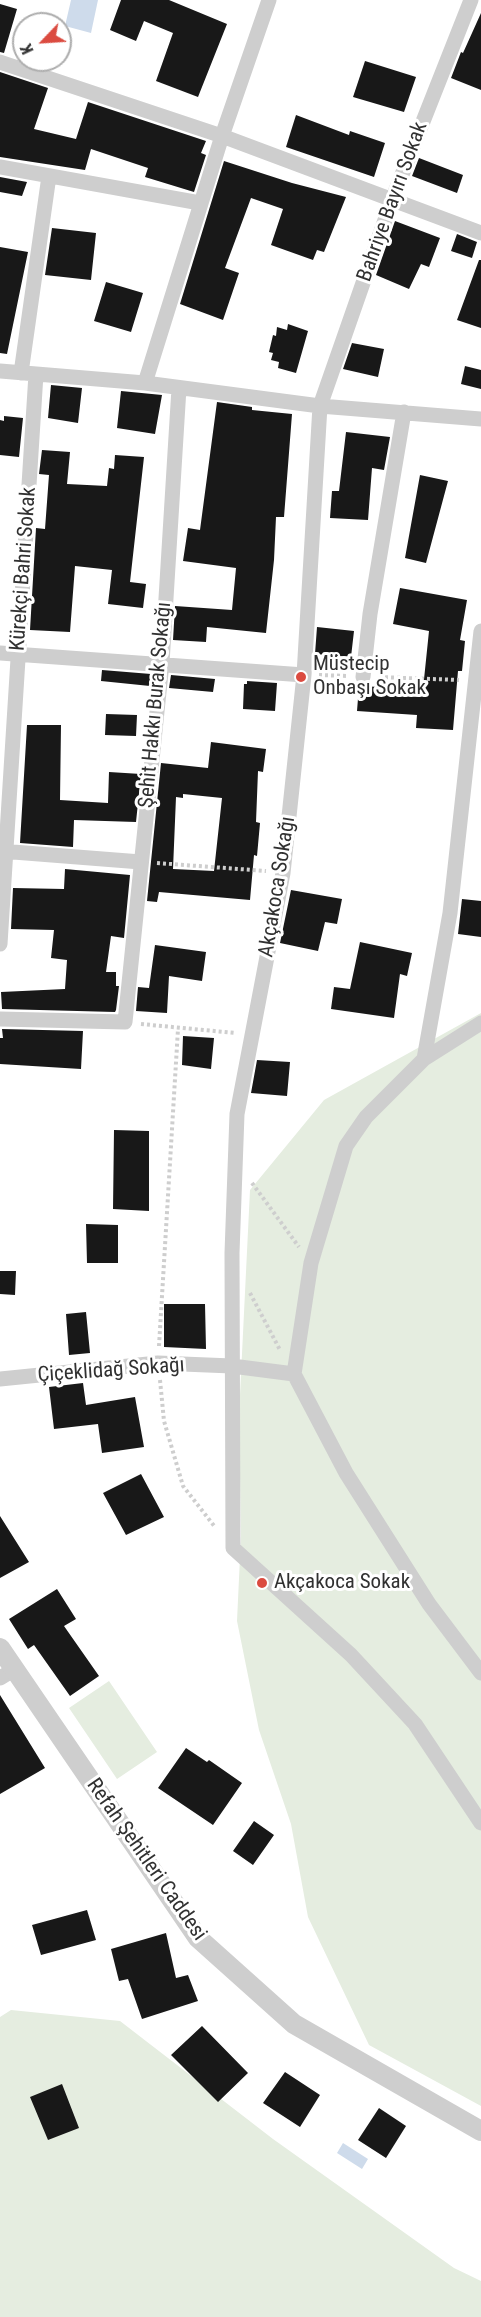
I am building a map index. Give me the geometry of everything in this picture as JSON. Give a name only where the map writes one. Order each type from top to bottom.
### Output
[{"type":"street","points":[[145,383],[200,203],[269,0]]},
{"type":"street","name":"Bahriye Bayırı Sokak","points":[[320,406],[392,200],[471,0]]},
{"type":"street","points":[[0,62],[222,136],[481,233]]},
{"type":"street","points":[[0,167],[200,203]]},
{"type":"street","name":"Kürekçi Bahri Sokak","points":[[0,944],[3,852],[19,654],[29,373],[49,176]]},
{"type":"street","points":[[0,372],[145,383],[320,406],[481,418]]},
{"type":"street","name":"Şehit Hakkı Burak Sokağı","points":[[125,1022],[162,663],[179,388]]},
{"type":"street","name":"Akçakoca Sokağı","points":[[233,1548],[232,1253],[237,1114],[283,873],[304,675],[320,406]]},
{"type":"street","points":[[363,677],[370,614],[404,412]]},
{"type":"street","points":[[424,1059],[450,913],[478,681],[481,631]]},
{"type":"street","points":[[0,652],[304,675]]},
{"type":"street","points":[[3,852],[141,862]]},
{"type":"street","points":[[0,1019],[125,1022]]},
{"type":"street","points":[[481,1023],[424,1059],[366,1117],[346,1146],[311,1263],[294,1374],[346,1473],[429,1604],[481,1673]]},
{"type":"street","name":"Çiçeklidağ Sokağı","points":[[0,1379],[158,1364],[232,1366],[294,1374]]},
{"type":"street","points":[[233,1548],[351,1655],[415,1724],[481,1823]]},
{"type":"street","name":"Refah Şehitleri Caddesi","points":[[0,1648],[7,1674],[198,1938],[294,2024],[481,2131]]},
{"type":"path","points":[[304,675],[478,681]]},
{"type":"path","points":[[141,862],[283,873]]},
{"type":"path","points":[[125,1022],[178,1029],[252,1034]]},
{"type":"path","points":[[178,1029],[158,1364],[164,1421],[183,1486],[233,1548]]},
{"type":"path","points":[[235,1160],[311,1263]]},
{"type":"path","points":[[246,1285],[266,1327],[294,1374]]},
{"type":"shaded area","points":[[481,1013],[481,2106],[369,2045],[308,1917],[291,1824],[259,1730],[237,1621],[241,1536],[239,1415],[250,1190],[324,1100]]},
{"type":"shaded area","points":[[109,1681],[157,1752],[117,1779],[69,1708]]},
{"type":"shaded area","points":[[11,2010],[120,2021],[273,2139],[454,2268],[481,2281],[481,2317],[0,2317],[0,2017]]},
{"type":"water","points":[[71,0],[98,0],[91,33],[72,28],[72,12],[68,12]]},
{"type":"water","points":[[343,2143],[368,2159],[362,2169],[337,2153]]},
{"type":"building","points":[[121,0],[169,0],[227,24],[198,97],[156,81],[173,33],[144,21],[136,41],[110,30]]},
{"type":"building","points":[[0,4],[17,9],[16,12],[12,12],[12,26],[4,53],[0,52]]},
{"type":"building","points":[[481,13],[481,90],[451,78],[461,52],[463,53]]},
{"type":"building","points":[[365,61],[416,77],[404,112],[353,97]]},
{"type":"building","points":[[0,72],[48,88],[34,129],[76,139],[88,102],[206,141],[201,153],[206,155],[194,192],[145,177],[148,168],[91,149],[85,170],[0,157]]},
{"type":"building","points":[[296,115],[349,135],[350,131],[385,143],[374,177],[286,147]]},
{"type":"building","points":[[419,158],[463,175],[457,193],[412,176]]},
{"type":"building","points":[[224,161],[292,183],[346,197],[324,252],[317,250],[313,260],[271,245],[283,209],[251,198],[225,268],[239,273],[223,320],[180,304]]},
{"type":"building","points":[[0,177],[27,182],[22,196],[0,192]]},
{"type":"building","points":[[395,221],[440,238],[429,267],[421,264],[409,289],[376,275]]},
{"type":"building","points":[[52,228],[96,233],[91,280],[45,275]]},
{"type":"building","points":[[457,234],[477,242],[472,258],[451,251]]},
{"type":"building","points":[[0,247],[28,252],[7,354],[0,353]]},
{"type":"building","points":[[479,260],[481,260],[481,328],[457,320]]},
{"type":"building","points":[[106,282],[143,293],[131,332],[94,321]]},
{"type":"building","points":[[288,324],[308,331],[296,373],[278,368],[279,362],[271,360],[273,353],[269,352],[277,327],[287,330]]},
{"type":"building","points":[[352,343],[384,349],[378,377],[343,369]]},
{"type":"building","points":[[465,366],[481,370],[481,389],[461,384]]},
{"type":"building","points":[[51,385],[82,388],[78,423],[48,418]]},
{"type":"building","points":[[121,391],[162,395],[155,434],[117,428]]},
{"type":"building","points":[[217,402],[252,407],[252,410],[292,414],[284,517],[276,517],[266,633],[207,627],[206,642],[173,640],[175,606],[232,610],[236,568],[183,561],[188,528],[200,530]]},
{"type":"building","points":[[4,416],[23,418],[19,457],[0,455],[0,420],[4,421]]},
{"type":"building","points":[[346,432],[390,437],[384,470],[372,468],[368,520],[330,518],[332,491],[339,491]]},
{"type":"building","points":[[42,450],[70,452],[67,484],[107,486],[109,468],[114,469],[115,455],[144,457],[130,582],[146,584],[143,608],[108,604],[112,570],[75,566],[70,632],[30,630],[36,528],[45,529],[49,475],[39,474]]},
{"type":"building","points":[[420,475],[448,481],[426,563],[405,558]]},
{"type":"building","points":[[400,588],[467,600],[460,640],[465,641],[462,671],[458,671],[453,730],[416,728],[417,715],[357,711],[359,686],[423,689],[429,631],[393,624]]},
{"type":"building","points":[[317,627],[354,631],[351,657],[315,654]]},
{"type":"building","points":[[102,670],[151,674],[150,686],[101,681]]},
{"type":"building","points":[[171,675],[215,679],[213,692],[169,688]]},
{"type":"building","points":[[247,681],[277,683],[275,711],[243,709],[244,684],[247,684]]},
{"type":"building","points":[[106,714],[137,715],[136,736],[105,735]]},
{"type":"building","points":[[27,725],[61,725],[60,800],[108,803],[109,772],[141,774],[136,822],[74,820],[73,847],[20,843]]},
{"type":"building","points":[[211,742],[266,749],[263,772],[258,771],[256,822],[260,823],[257,856],[254,855],[250,900],[159,892],[157,902],[147,901],[161,763],[208,768]],"holes":[[[183,794],[222,798],[214,871],[173,869],[176,797],[183,798]]]},
{"type":"building","points":[[65,869],[130,875],[124,938],[111,936],[106,972],[116,972],[116,986],[119,986],[116,1010],[115,1012],[2,1009],[1,992],[65,989],[67,960],[51,958],[54,930],[11,929],[13,888],[64,889]]},
{"type":"building","points":[[291,890],[342,899],[337,924],[325,922],[318,951],[280,943]]},
{"type":"building","points":[[462,899],[481,901],[481,937],[458,934]]},
{"type":"building","points":[[360,942],[412,953],[407,976],[400,974],[394,1018],[331,1009],[334,987],[350,989]]},
{"type":"building","points":[[155,945],[206,952],[202,981],[169,976],[167,1013],[136,1011],[138,987],[149,988]]},
{"type":"building","points":[[2,1029],[83,1031],[81,1069],[0,1064]]},
{"type":"building","points":[[183,1036],[214,1038],[211,1069],[182,1065]]},
{"type":"building","points":[[257,1060],[290,1062],[287,1096],[251,1093]]},
{"type":"building","points":[[114,1130],[149,1131],[149,1211],[113,1209]]},
{"type":"building","points":[[86,1224],[118,1225],[118,1263],[87,1263]]},
{"type":"building","points":[[0,1271],[16,1271],[15,1295],[0,1294]]},
{"type":"building","points":[[164,1304],[205,1304],[206,1349],[164,1347]]},
{"type":"building","points":[[86,1312],[90,1353],[69,1355],[66,1314]]},
{"type":"building","points":[[83,1383],[86,1405],[135,1397],[144,1447],[102,1453],[98,1424],[54,1429],[49,1387]]},
{"type":"building","points":[[141,1474],[164,1517],[126,1535],[103,1493]]},
{"type":"building","points":[[0,1516],[29,1562],[0,1578]]},
{"type":"building","points":[[57,1589],[76,1619],[64,1626],[99,1676],[70,1696],[34,1645],[28,1649],[9,1619]]},
{"type":"building","points":[[0,1695],[45,1768],[0,1794]]},
{"type":"building","points":[[186,1748],[207,1762],[209,1760],[242,1783],[213,1825],[158,1788]]},
{"type":"building","points":[[254,1821],[274,1835],[253,1865],[233,1851]]},
{"type":"building","points":[[87,1910],[96,1940],[41,1955],[32,1925]]},
{"type":"building","points":[[166,1933],[176,1978],[188,1975],[198,2001],[142,2019],[128,1979],[119,1981],[111,1949]]},
{"type":"building","points":[[202,2026],[248,2073],[218,2102],[171,2055]]},
{"type":"building","points":[[285,2072],[320,2095],[300,2127],[263,2103]]},
{"type":"building","points":[[62,2084],[79,2128],[48,2140],[30,2097]]},
{"type":"building","points":[[379,2108],[406,2126],[386,2158],[358,2140]]},
{"type":"place","name":"Müstecip Onbaşı Sokak","points":[[301,677]]},
{"type":"place","name":"Akçakoca Sokak","points":[[262,1583]]}]
